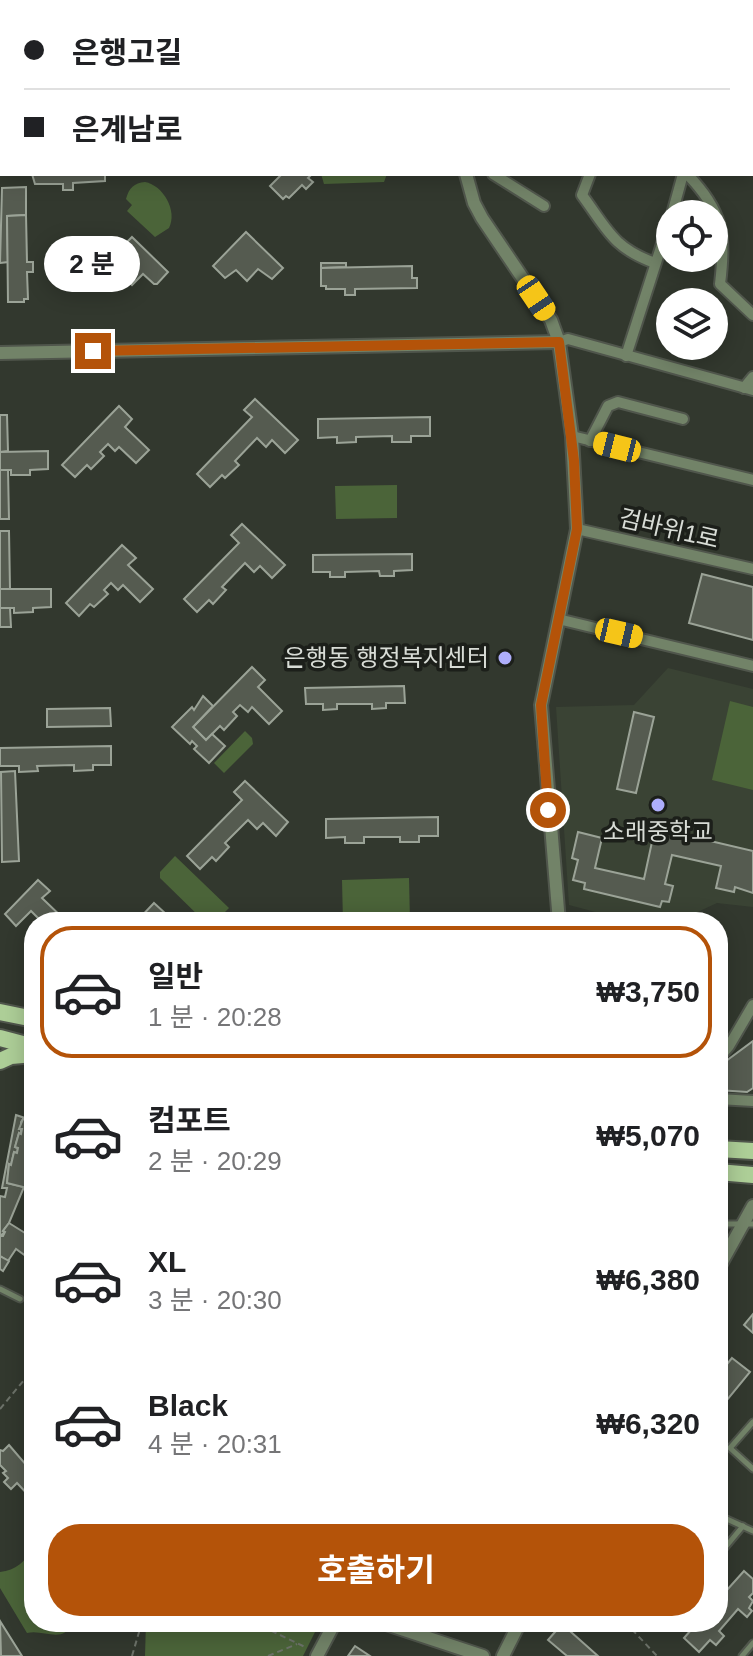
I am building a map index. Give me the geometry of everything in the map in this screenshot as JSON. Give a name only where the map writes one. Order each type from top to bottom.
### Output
[{"type":"main road","points":[[0,1012],[24,1017]]},
{"type":"main road","points":[[0,1038],[24,1044]]},
{"type":"main road","points":[[0,1061],[24,1055]]},
{"type":"main road","points":[[728,1150],[753,1151]]},
{"type":"main road","points":[[728,1173],[753,1175]]},
{"type":"street","points":[[467,176],[478,210],[551,320],[559,342],[572,436],[577,529],[546,671],[541,717],[558,912]]},
{"type":"street","points":[[496,176],[544,206]]},
{"type":"street","points":[[589,176],[582,195],[619,245],[655,263]]},
{"type":"street","points":[[677,200],[684,176]]},
{"type":"street","points":[[687,176],[707,196],[718,216],[724,240],[720,284],[748,311],[753,296]]},
{"type":"street","points":[[626,356],[656,260]]},
{"type":"street","points":[[0,353],[559,342],[568,339],[748,389],[753,377]]},
{"type":"street","points":[[590,441],[608,406],[618,402],[683,419]]},
{"type":"street","points":[[572,436],[753,480]]},
{"type":"street","name":"검바위1로","points":[[577,529],[753,569]]},
{"type":"street","points":[[558,619],[753,666]]},
{"type":"street","points":[[728,1046],[753,1005]]},
{"type":"street","points":[[728,1100],[753,1101]]},
{"type":"street","points":[[728,1254],[748,1224],[753,1206]]},
{"type":"street","points":[[317,1656],[330,1632]]},
{"type":"street","points":[[410,1632],[483,1656]]},
{"type":"street","points":[[503,1656],[515,1632]]},
{"type":"lane","points":[[0,1289],[20,1299]]},
{"type":"lane","points":[[753,1422],[730,1448],[753,1469]]},
{"type":"lane","points":[[728,1519],[753,1531]]},
{"type":"lane","points":[[728,1544],[743,1526]]},
{"type":"lane","points":[[742,1656],[753,1643]]},
{"type":"path","points":[[0,1409],[24,1380]]},
{"type":"path","points":[[132,1656],[139,1632]]},
{"type":"path","points":[[273,1632],[305,1647]]},
{"type":"path","points":[[634,1632],[657,1656]]},
{"type":"path","points":[[268,1656],[297,1644]]},
{"type":"shaded area","name":"소래중학교","points":[[668,668],[753,689],[753,907],[717,903],[698,912],[595,912],[569,905],[556,707],[634,705]]},
{"type":"green space","points":[[322,176],[386,176],[384,182],[324,184]]},
{"type":"green space","points":[[145,182],[163,193],[172,214],[169,228],[155,237],[127,211],[132,205],[126,199],[129,192],[135,185]]},
{"type":"green space","points":[[397,485],[397,518],[336,519],[335,486]]},
{"type":"green space","points":[[730,701],[753,707],[753,790],[712,780]]},
{"type":"green space","points":[[245,731],[253,744],[224,773],[214,763]]},
{"type":"green space","points":[[175,856],[229,908],[225,912],[195,912],[160,878],[160,872]]},
{"type":"green space","points":[[409,878],[410,912],[343,912],[342,880]]},
{"type":"green space","points":[[24,1560],[24,1628],[0,1588],[0,1572]]},
{"type":"green space","points":[[34,1632],[65,1632],[53,1635]]},
{"type":"green space","points":[[146,1632],[315,1632],[303,1656],[145,1656]]},
{"type":"building","points":[[33,176],[105,176],[105,181],[73,183],[73,190],[63,190],[63,184],[35,184]]},
{"type":"building","points":[[280,176],[310,176],[308,178],[313,182],[306,189],[302,185],[289,198],[286,196],[283,199],[270,186]]},
{"type":"building","points":[[26,187],[26,215],[7,216],[8,262],[0,263],[2,188]]},
{"type":"building","points":[[26,215],[27,262],[33,262],[33,272],[27,272],[28,299],[8,302],[7,216]]},
{"type":"building","points":[[246,232],[283,268],[272,279],[258,269],[247,281],[236,270],[225,278],[213,266]]},
{"type":"building","points":[[132,237],[168,272],[157,284],[143,274],[132,285],[121,275],[110,282],[98,271]]},
{"type":"building","points":[[321,263],[346,263],[346,267],[321,268]]},
{"type":"building","points":[[412,266],[412,278],[417,278],[417,288],[355,289],[355,295],[345,295],[345,289],[321,286],[321,268]]},
{"type":"building","points":[[255,399],[298,440],[285,453],[272,440],[266,447],[257,438],[235,461],[239,465],[210,487],[197,474],[252,417],[244,410]]},
{"type":"building","points":[[119,406],[132,419],[125,427],[149,450],[136,463],[119,447],[115,451],[108,444],[100,452],[104,456],[91,469],[87,465],[75,477],[62,465]]},
{"type":"building","points":[[0,415],[7,415],[8,451],[0,452]]},
{"type":"building","points":[[430,417],[430,436],[411,436],[411,442],[392,442],[392,436],[356,437],[356,442],[337,443],[337,437],[318,438],[318,419]]},
{"type":"building","points":[[48,451],[48,469],[30,470],[30,475],[11,475],[11,470],[0,470],[0,452]]},
{"type":"building","points":[[0,470],[8,470],[9,519],[0,519]]},
{"type":"building","points":[[242,524],[285,565],[272,578],[260,566],[254,572],[245,563],[222,587],[226,590],[213,604],[209,600],[197,612],[184,599],[239,543],[231,535]]},
{"type":"building","points":[[0,531],[9,531],[10,589],[0,589]]},
{"type":"building","points":[[122,545],[136,558],[128,565],[153,589],[140,602],[123,585],[118,590],[111,583],[104,590],[108,594],[94,607],[90,604],[79,616],[66,603]]},
{"type":"building","points":[[412,554],[412,570],[394,571],[394,576],[380,576],[379,571],[345,572],[345,577],[330,577],[330,572],[313,572],[313,555]]},
{"type":"building","points":[[702,574],[753,587],[753,640],[689,623]]},
{"type":"building","points":[[0,589],[51,589],[51,607],[14,613],[14,608],[0,608]]},
{"type":"building","points":[[0,608],[10,608],[11,627],[0,627]]},
{"type":"building","points":[[252,667],[265,680],[258,687],[282,711],[269,724],[252,707],[248,712],[240,705],[233,712],[237,716],[224,730],[220,726],[206,740],[193,727]]},
{"type":"building","points":[[404,686],[405,703],[386,703],[386,708],[372,709],[372,704],[337,704],[337,709],[323,710],[323,704],[306,704],[305,688]]},
{"type":"building","points":[[203,696],[213,706],[193,727],[206,740],[212,734],[225,746],[209,763],[194,749],[197,746],[192,741],[190,744],[172,727],[192,707],[194,710]]},
{"type":"building","points":[[110,708],[111,726],[47,727],[47,709]]},
{"type":"building","points":[[634,712],[654,717],[636,793],[617,789]]},
{"type":"building","points":[[111,746],[111,765],[93,765],[93,770],[74,771],[74,765],[37,766],[38,771],[19,772],[19,766],[0,766],[0,748]]},
{"type":"building","points":[[15,771],[19,861],[2,862],[1,772]]},
{"type":"building","points":[[245,781],[288,822],[276,836],[263,823],[257,829],[248,820],[225,843],[229,847],[216,861],[212,857],[200,869],[187,856],[242,800],[234,792]]},
{"type":"building","points":[[438,817],[438,836],[419,836],[419,842],[400,842],[400,837],[364,837],[364,843],[345,843],[345,837],[326,838],[326,819]]},
{"type":"building","points":[[655,828],[753,851],[753,893],[735,887],[734,892],[716,888],[721,866],[672,855],[665,884],[673,886],[669,902],[662,901],[660,907],[584,889],[585,883],[573,880],[578,860],[572,858],[578,832],[602,838],[595,868],[644,879]]},
{"type":"building","points":[[38,880],[50,891],[42,898],[57,912],[24,912],[24,918],[16,926],[5,914]]},
{"type":"building","points":[[154,903],[164,912],[145,912]]},
{"type":"building","points":[[753,1041],[753,1088],[747,1092],[728,1091],[728,1060]]},
{"type":"building","points":[[16,1115],[24,1119],[15,1147],[18,1148],[17,1153],[14,1152],[9,1164],[7,1183],[24,1187],[5,1232],[0,1236],[0,1196],[5,1197],[7,1188],[2,1188]]},
{"type":"building","points":[[24,1119],[24,1187],[7,1183],[9,1164],[14,1152],[17,1153],[18,1148],[15,1147],[22,1129],[19,1129]]},
{"type":"building","points":[[9,1223],[24,1232],[24,1255],[16,1249],[8,1261],[0,1256],[3,1231]]},
{"type":"building","points":[[0,1256],[9,1261],[3,1271],[0,1269]]},
{"type":"building","points":[[753,1314],[753,1333],[744,1325]]},
{"type":"building","points":[[732,1358],[750,1372],[728,1399],[728,1363]]},
{"type":"building","points":[[9,1445],[24,1462],[24,1490],[17,1483],[11,1489],[4,1482],[8,1478],[0,1465],[0,1450]]},
{"type":"building","points":[[744,1571],[753,1579],[753,1593],[749,1597],[753,1601],[749,1608],[752,1611],[747,1617],[738,1609],[728,1621],[728,1589]]},
{"type":"building","points":[[0,1621],[22,1656],[1,1656]]},
{"type":"building","points":[[555,1632],[571,1632],[598,1656],[567,1656],[548,1640]]},
{"type":"building","points":[[689,1632],[720,1632],[724,1636],[716,1645],[710,1640],[699,1652],[684,1638]]},
{"type":"building","points":[[355,1646],[370,1656],[348,1656]]},
{"type":"place","name":"은행동 행정복지센터","points":[[505,658]]},
{"type":"place","name":"소래중학교","points":[[658,805]]},
{"type":"route","points":[[93,351],[559,342],[572,436],[577,529],[541,705],[548,810]]}]
